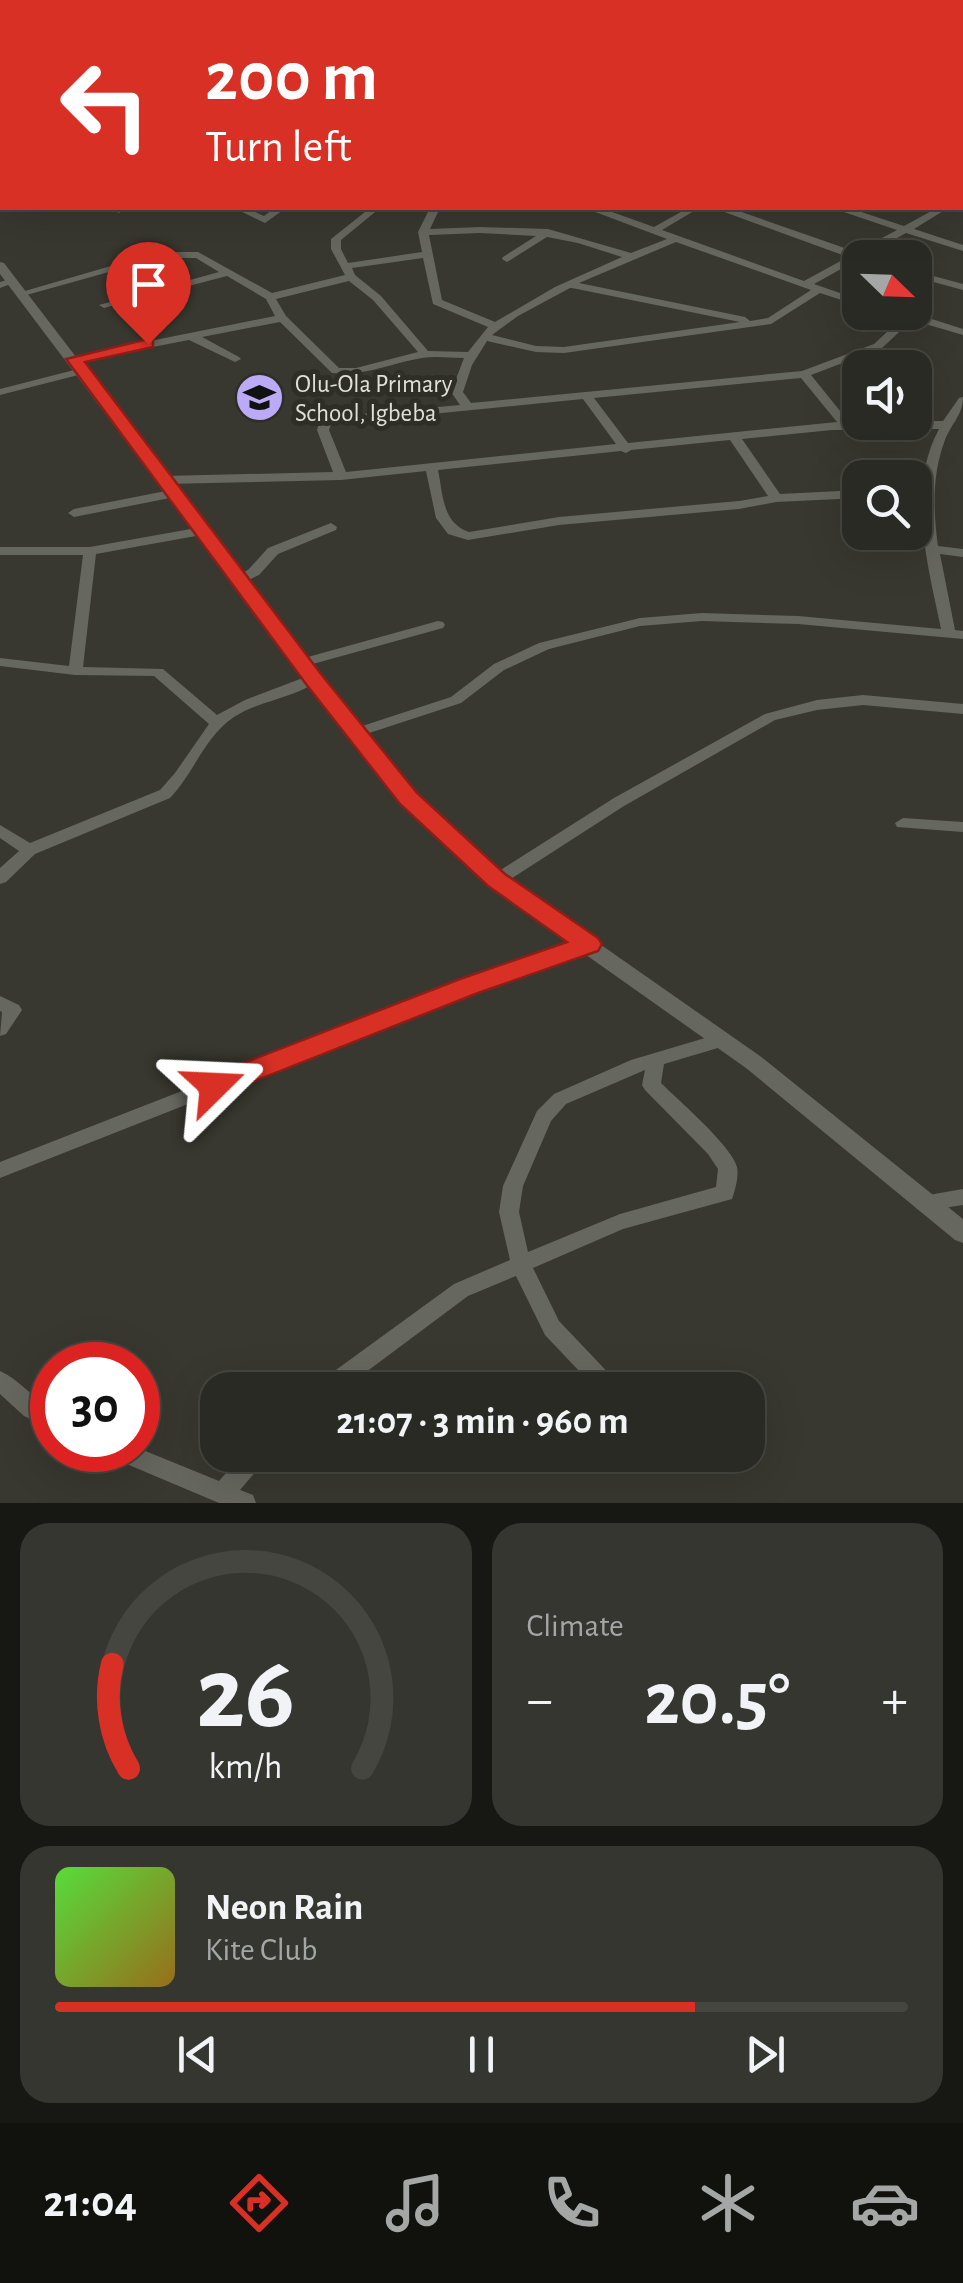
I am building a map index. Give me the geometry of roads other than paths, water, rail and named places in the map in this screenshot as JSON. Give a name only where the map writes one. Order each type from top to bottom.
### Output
[{"type":"street","points":[[242,210],[265,220],[278,210]]},
{"type":"street","points":[[373,210],[336,239],[336,249],[348,271],[425,354]]},
{"type":"street","points":[[434,210],[423,232],[439,306],[495,326]]},
{"type":"street","points":[[599,210],[842,297]]},
{"type":"street","points":[[656,230],[691,210]]},
{"type":"street","points":[[728,210],[842,251]]},
{"type":"street","points":[[847,210],[963,248]]},
{"type":"street","points":[[888,240],[939,210]]},
{"type":"street","points":[[423,232],[503,228],[548,232],[634,258]]},
{"type":"street","points":[[507,259],[548,232]]},
{"type":"street","points":[[466,406],[458,392],[472,355],[495,326],[678,238]]},
{"type":"street","points":[[11,287],[172,252],[207,258],[270,297],[282,318],[336,370],[356,371],[425,354],[472,355]]},
{"type":"street","points":[[270,297],[348,271],[426,255]]},
{"type":"street","points":[[0,266],[11,287],[78,365],[355,733],[420,810],[496,880],[722,1040],[963,1233]]},
{"type":"street","points":[[805,285],[842,266]]},
{"type":"street","points":[[104,306],[227,273]]},
{"type":"street","points":[[932,279],[963,287]]},
{"type":"street","points":[[572,286],[758,323]]},
{"type":"street","points":[[486,336],[536,349],[564,350],[758,323],[780,317],[818,290]]},
{"type":"street","points":[[0,392],[78,365],[282,318]]},
{"type":"street","points":[[932,323],[963,332]]},
{"type":"street","points":[[341,476],[324,423],[804,374],[878,346],[895,330]]},
{"type":"street","points":[[192,336],[235,359]]},
{"type":"street","points":[[804,374],[842,421]]},
{"type":"street","points":[[586,397],[626,449]]},
{"type":"street","points":[[932,460],[963,400]]},
{"type":"street","points":[[932,425],[948,425]]},
{"type":"street","points":[[74,513],[170,486],[432,470],[842,426]]},
{"type":"street","points":[[733,435],[776,498]]},
{"type":"street","points":[[432,470],[442,518],[453,531],[468,536],[542,522],[842,495]]},
{"type":"street","points":[[240,580],[274,551],[331,528]]},
{"type":"street","points":[[0,551],[90,551],[202,531]]},
{"type":"street","points":[[355,733],[456,700],[499,667],[544,646],[640,622],[702,617],[798,620],[956,634],[932,544]]},
{"type":"street","points":[[933,549],[963,553]]},
{"type":"street","points":[[75,671],[90,551]]},
{"type":"street","points":[[0,878],[30,850],[165,794],[179,781],[218,723],[239,708],[282,694],[308,671],[438,625]]},
{"type":"street","points":[[0,662],[75,671],[158,672],[218,723]]},
{"type":"street","points":[[496,880],[619,802],[770,718],[817,705],[863,700],[963,708]]},
{"type":"street","points":[[903,823],[963,827]]},
{"type":"street","points":[[0,830],[30,850]]},
{"type":"street","points":[[0,1170],[469,986],[589,944]]},
{"type":"street","points":[[0,1003],[13,1010],[0,1029]]},
{"type":"street","points":[[595,1372],[552,1328],[522,1267],[510,1212],[513,1186],[544,1116],[560,1099],[656,1060],[722,1040]]},
{"type":"street","points":[[350,1372],[462,1290],[620,1222],[725,1192],[728,1168],[715,1149],[651,1085],[656,1060]]},
{"type":"street","points":[[924,1204],[963,1197]]},
{"type":"street","points":[[0,1380],[30,1407]]},
{"type":"street","points":[[160,1467],[245,1503]]},
{"type":"street","points":[[223,1493],[241,1472]]},
{"type":"place","name":"Olu-Ola Primary School, Igbeba","points":[[260,398]]}]
